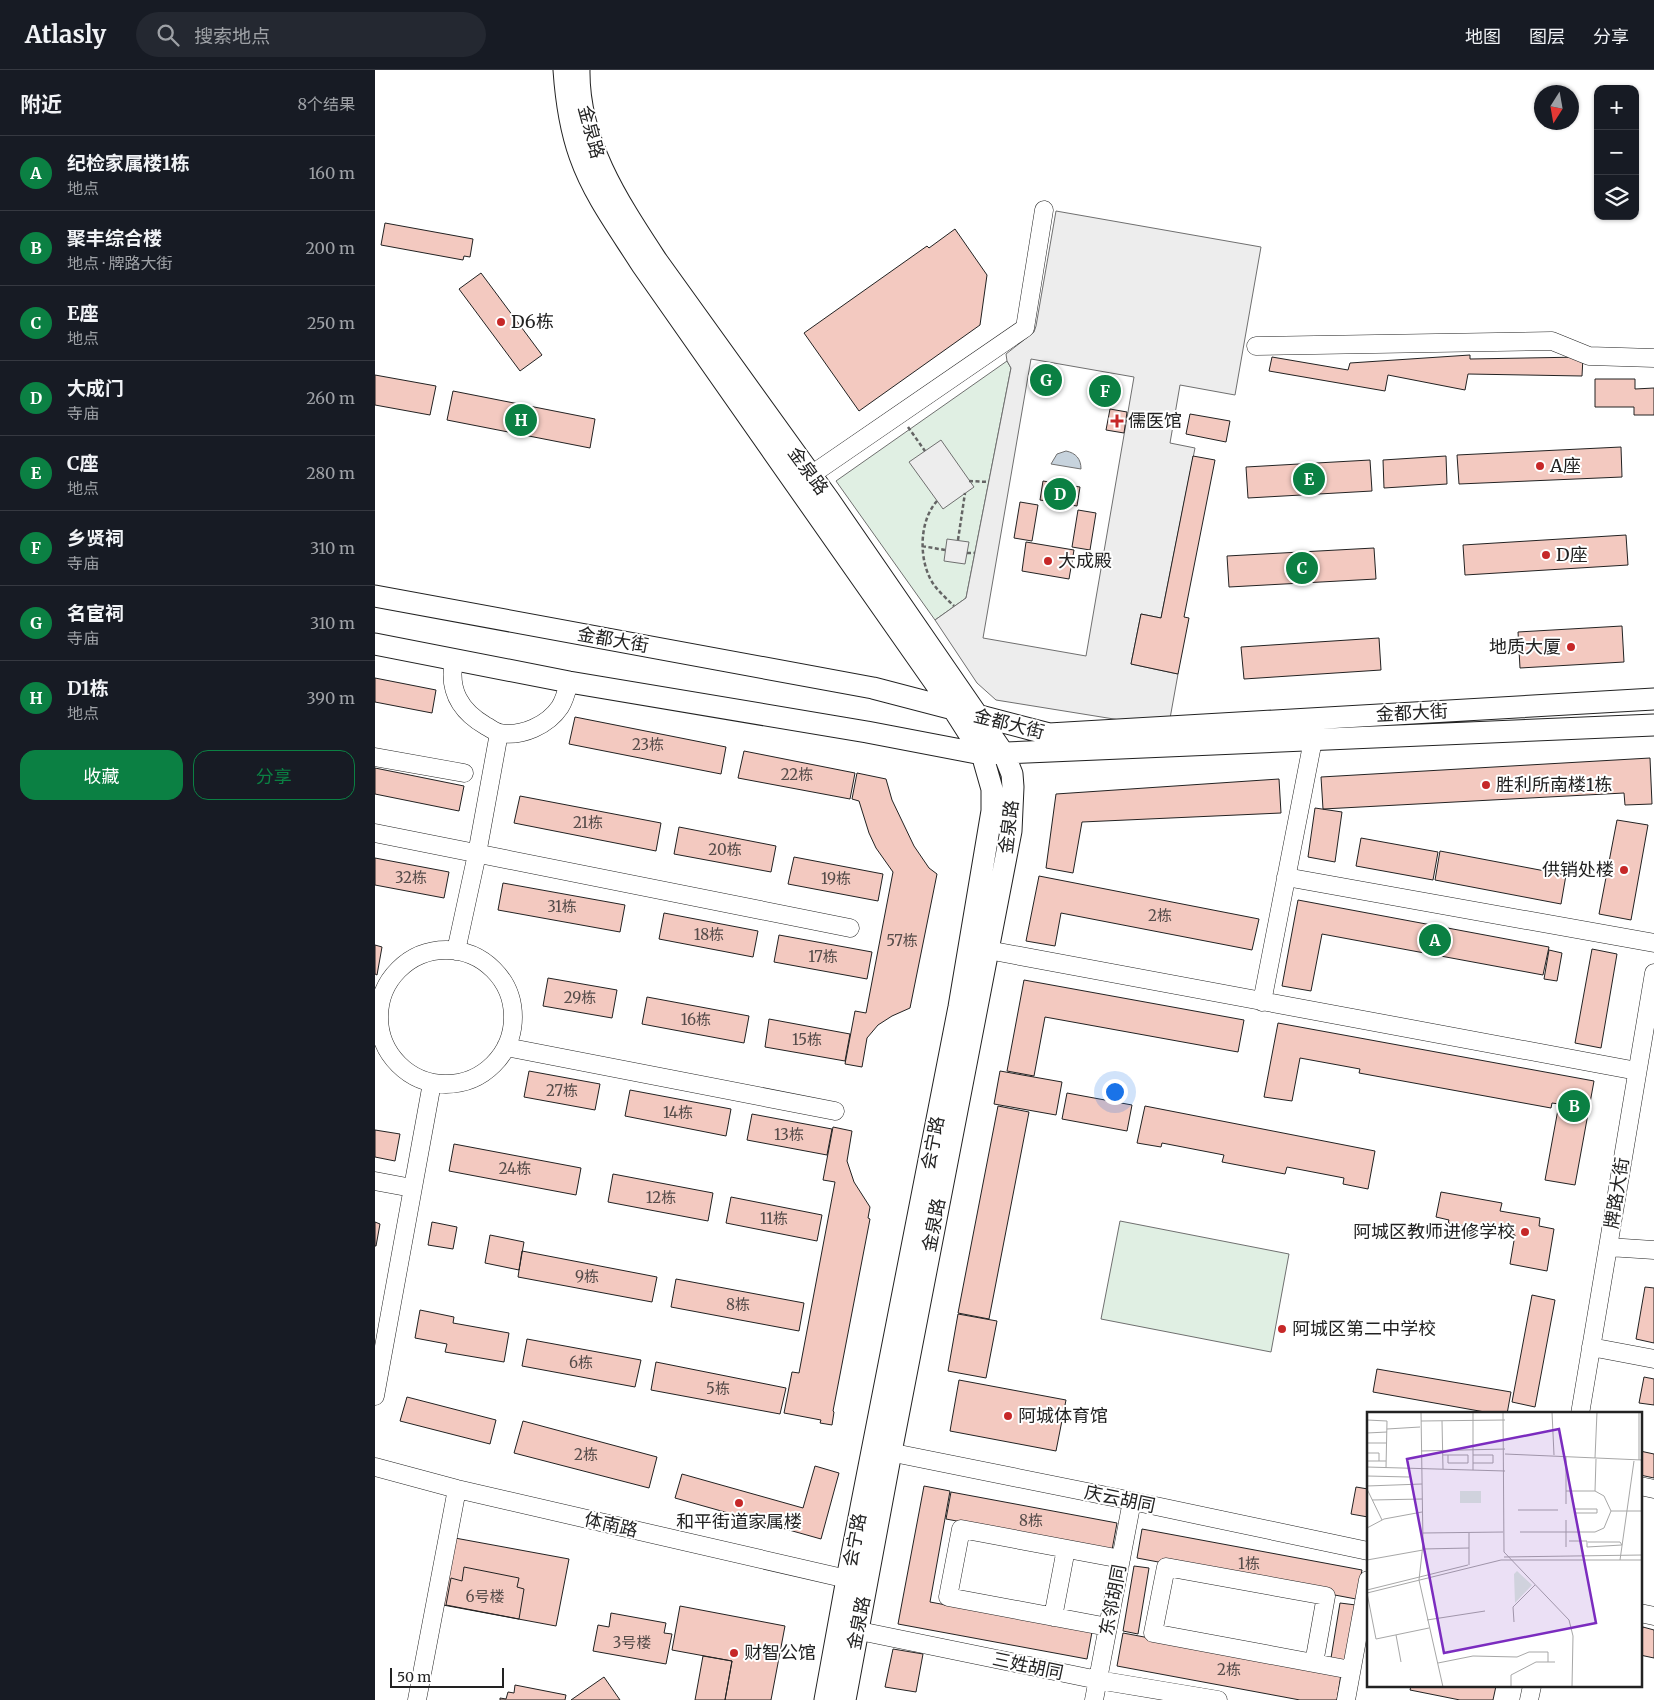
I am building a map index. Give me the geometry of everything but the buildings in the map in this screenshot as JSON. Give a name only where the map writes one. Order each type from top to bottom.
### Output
[{"type":"main road","name":"金泉路","points":[[564,70],[566,102],[580,156],[592,184],[607,210],[642,266],[954,710]]},
{"type":"main road","name":"金泉路","points":[[579,70],[583,109],[590,138],[610,187],[657,261],[811,475],[979,716],[1004,754],[1012,774],[1012,816],[988,950],[882,1450],[848,1629],[845,1700]]},
{"type":"main road","name":"金都大街","points":[[375,596],[873,688],[1049,734],[1654,699]]},
{"type":"main road","name":"金都大街","points":[[375,644],[569,682],[867,732],[982,754],[1654,725]]},
{"type":"main road","name":"会宁路","points":[[825,1700],[848,1629],[847,1579],[882,1450],[993,811],[992,789],[982,754],[954,710]]},
{"type":"street","points":[[811,475],[1025,328],[1043,210]]},
{"type":"street","points":[[1257,346],[1551,341],[1589,356],[1654,358]]},
{"type":"street","points":[[453,660],[452,681],[454,692],[475,719],[499,733],[527,731],[553,716],[565,697],[569,682]]},
{"type":"street","points":[[456,951],[477,854],[499,733]]},
{"type":"street","points":[[1262,1002],[1313,740]]},
{"type":"street","points":[[375,757],[465,773]]},
{"type":"street","points":[[375,834],[850,928]]},
{"type":"street","points":[[1286,878],[1654,943]]},
{"type":"street","points":[[988,950],[1637,1071]]},
{"type":"street","points":[[443,951],[456,951],[469,955],[491,968],[500,978],[507,990],[511,1003],[512,1029],[505,1047],[494,1064],[471,1079],[445,1084],[432,1083],[420,1079],[399,1064],[384,1043],[377,1025],[380,1005],[379,992],[397,972],[418,956],[443,951]]},
{"type":"street","name":"牌路大街","points":[[1580,1412],[1654,973]]},
{"type":"street","points":[[505,1047],[835,1111]]},
{"type":"street","points":[[375,1396],[432,1083]]},
{"type":"street","points":[[375,1182],[413,1188]]},
{"type":"street","points":[[1608,1247],[1654,1250]]},
{"type":"street","points":[[1591,1347],[1654,1358]]},
{"type":"street","name":"庆云胡同","points":[[882,1450],[1367,1551]]},
{"type":"street","name":"体南路","points":[[375,1467],[457,1490],[847,1579]]},
{"type":"street","points":[[1641,1486],[1654,1488]]},
{"type":"street","points":[[417,1700],[457,1490]]},
{"type":"street","name":"东邻胡同","points":[[1094,1700],[1132,1501]]},
{"type":"street","points":[[1108,1628],[948,1597],[961,1529],[1121,1559]]},
{"type":"street","points":[[1053,1617],[1066,1549]]},
{"type":"street","points":[[1313,1663],[1326,1596],[1165,1567],[1153,1633],[1313,1663],[1351,1670]]},
{"type":"street","points":[[1346,1700],[1367,1585]]},
{"type":"street","points":[[1641,1613],[1654,1616]]},
{"type":"street","name":"三姓胡同","points":[[848,1629],[1097,1680],[1218,1700]]},
{"type":"path","points":[[907,426],[925,451]]},
{"type":"path","points":[[969,481],[989,482]]},
{"type":"path","points":[[958,540],[965,493]]},
{"type":"path","points":[[937,501],[931,510],[922,546],[929,577],[937,589],[954,606]]},
{"type":"path","points":[[922,546],[945,550]]},
{"type":"path","points":[[967,553],[975,553]]},
{"type":"green space","points":[[1007,361],[1011,368],[966,598],[935,620],[836,481]]},
{"type":"green space","points":[[1120,1221],[1289,1254],[1271,1352],[1101,1319]]},
{"type":"shaded area","points":[[1056,211],[1261,247],[1235,395],[1180,385],[1170,443],[1195,448],[1161,618],[1141,614],[1131,664],[1178,674],[1169,724],[1151,725],[996,700],[977,683],[935,620],[966,598],[1011,368],[1006,354],[1034,332]],"holes":[[[1031,359],[1134,377],[1086,656],[983,638]]]},
{"type":"shaded area","points":[[941,440],[974,487],[943,509],[909,462]]},
{"type":"shaded area","points":[[1066,451],[1073,453],[1077,457],[1081,469],[1051,464],[1057,454]]},
{"type":"shaded area","points":[[947,539],[969,542],[965,564],[944,561]]},
{"type":"place","name":"D6栋","points":[[501,322]]},
{"type":"place","name":"名宦祠","points":[[1046,380]]},
{"type":"place","name":"乡贤祠","points":[[1105,391]]},
{"type":"place","name":"D1栋","points":[[521,420]]},
{"type":"place","name":"儒医馆","points":[[1117,421]]},
{"type":"place","name":"A座","points":[[1540,466]]},
{"type":"place","name":"C座","points":[[1309,479]]},
{"type":"place","name":"大成门","points":[[1060,494]]},
{"type":"place","name":"D座","points":[[1546,555]]},
{"type":"place","name":"大成殿","points":[[1048,561]]},
{"type":"place","name":"E座","points":[[1302,568]]},
{"type":"place","name":"地质大厦","points":[[1571,647]]},
{"type":"place","name":"胜利所南楼1栋","points":[[1486,785]]},
{"type":"place","name":"供销处楼","points":[[1624,870]]},
{"type":"place","name":"纪检家属楼1栋","points":[[1435,940]]},
{"type":"place","name":"聚丰综合楼","points":[[1574,1106]]},
{"type":"place","name":"阿城区教师进修学校","points":[[1525,1232]]},
{"type":"place","name":"阿城区第二中学校","points":[[1282,1329]]},
{"type":"place","name":"阿城体育馆","points":[[1008,1416]]},
{"type":"place","name":"和平街道家属楼","points":[[739,1503]]},
{"type":"place","name":"财智公馆","points":[[734,1653]]}]
